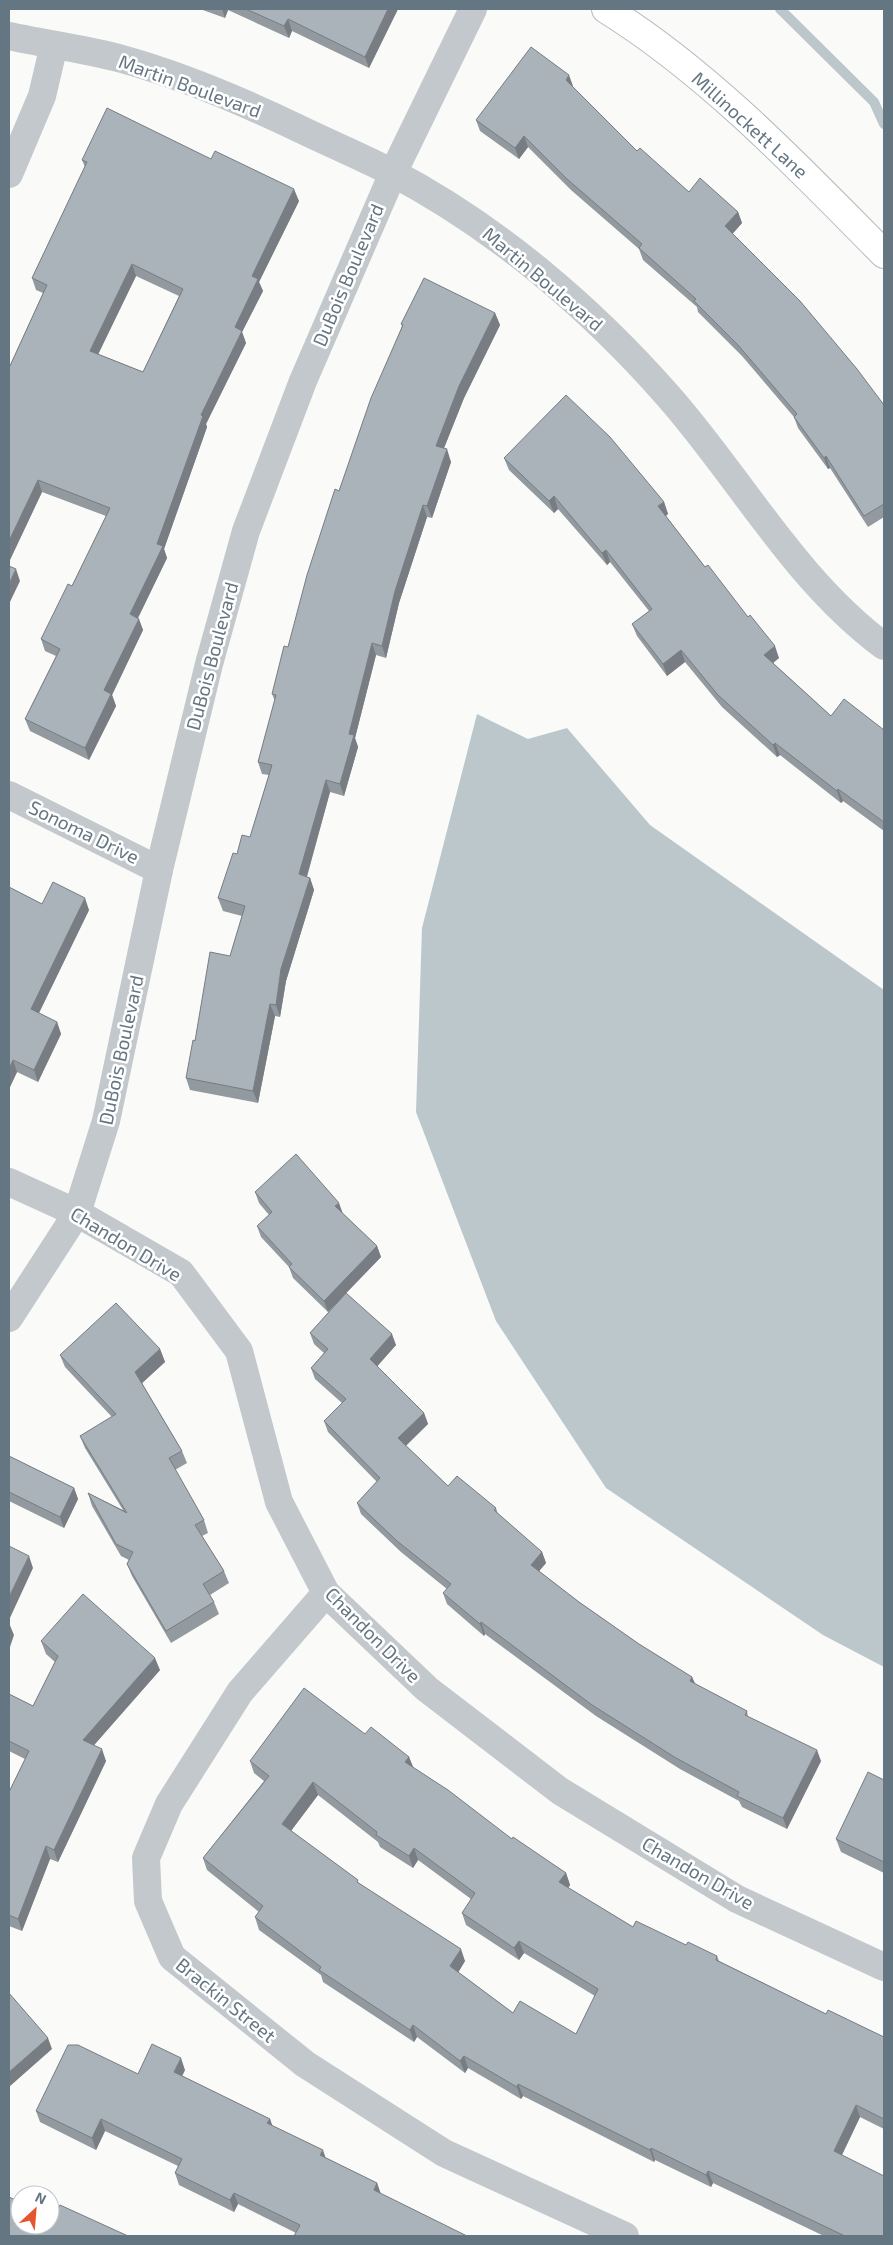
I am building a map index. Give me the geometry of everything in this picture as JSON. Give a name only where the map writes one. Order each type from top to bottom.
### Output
[{"type":"street","name":"DuBois Boulevard","points":[[9,1318],[78,1213],[106,1122],[159,870],[209,664],[246,531],[303,381],[392,173],[473,9]]},
{"type":"street","name":"Millinockett Lane","points":[[606,9],[718,93],[794,162],[884,254]]},
{"type":"street","name":"Martin Boulevard","points":[[9,36],[122,59],[230,96],[392,173],[472,221],[531,264],[590,316],[631,356],[691,422],[790,553],[833,603],[884,646]]},
{"type":"street","points":[[9,174],[42,96],[54,45]]},
{"type":"street","name":"Sonoma Drive","points":[[9,795],[159,870]]},
{"type":"street","name":"Chandon Drive","points":[[9,1182],[78,1213],[181,1274],[239,1351],[279,1502],[326,1593],[427,1689],[560,1791],[737,1899],[884,1968]]},
{"type":"street","name":"Brackin Street","points":[[326,1593],[240,1692],[169,1804],[146,1858],[148,1901],[172,1957],[305,2064],[444,2153],[625,2236]]},
{"type":"shaded area","points":[[477,714],[528,739],[567,728],[650,825],[884,990],[884,1667],[823,1635],[606,1488],[496,1321],[416,1112],[422,928]]},
{"type":"building","points":[[246,9],[388,9],[365,57],[288,19],[284,26]]},
{"type":"building","points":[[531,47],[569,75],[566,80],[637,151],[640,148],[689,192],[700,178],[738,212],[725,226],[800,301],[857,369],[884,405],[884,504],[864,516],[826,456],[824,458],[794,417],[797,414],[738,345],[694,301],[696,299],[639,248],[642,244],[567,179],[524,136],[515,148],[476,120]]},
{"type":"building","points":[[107,108],[211,159],[215,151],[294,189],[252,276],[258,279],[235,327],[242,331],[201,415],[203,416],[157,544],[163,546],[130,614],[139,619],[104,690],[111,694],[85,748],[25,719],[60,649],[41,639],[68,584],[72,586],[110,508],[38,480],[9,541],[9,368],[47,285],[32,278],[87,162],[82,160]],"holes":[[[132,264],[183,289],[143,372],[90,351]]]},
{"type":"building","points":[[424,278],[495,313],[459,386],[436,446],[447,449],[427,506],[423,505],[395,591],[382,646],[372,643],[349,734],[354,735],[340,784],[326,780],[299,874],[310,878],[281,969],[276,1005],[270,1004],[253,1091],[186,1078],[193,1040],[195,1041],[210,952],[230,956],[245,906],[218,898],[233,853],[237,854],[242,835],[250,837],[272,765],[258,762],[276,695],[272,694],[284,646],[288,647],[307,575],[335,489],[339,491],[371,398],[403,325],[401,324]]},
{"type":"building","points":[[566,395],[610,437],[664,502],[658,506],[705,567],[708,565],[748,617],[750,615],[775,646],[764,655],[831,716],[844,699],[884,730],[884,822],[838,789],[837,791],[775,743],[773,745],[718,695],[681,650],[663,664],[632,624],[652,609],[606,550],[602,553],[554,496],[549,501],[504,458]]},
{"type":"building","points":[[9,566],[16,569],[9,584]]},
{"type":"building","points":[[53,882],[85,898],[31,1009],[57,1022],[34,1070],[13,1060],[9,1069],[9,887],[42,904]]},
{"type":"building","points":[[296,1154],[339,1203],[335,1206],[377,1246],[324,1301],[289,1267],[292,1264],[257,1226],[272,1212],[255,1192]]},
{"type":"building","points":[[346,1293],[392,1334],[370,1359],[424,1413],[398,1438],[448,1486],[457,1476],[496,1508],[494,1510],[542,1552],[531,1565],[579,1602],[639,1644],[692,1677],[690,1681],[747,1711],[745,1715],[817,1750],[783,1818],[737,1796],[739,1792],[676,1758],[592,1705],[481,1622],[480,1624],[443,1593],[451,1584],[397,1541],[357,1503],[380,1478],[324,1421],[346,1399],[311,1368],[328,1349],[310,1333]]},
{"type":"building","points":[[116,1303],[160,1349],[135,1372],[182,1451],[169,1458],[204,1520],[195,1525],[224,1571],[203,1584],[214,1602],[166,1631],[127,1564],[133,1552],[116,1544],[88,1493],[127,1513],[80,1436],[116,1414],[60,1355]]},
{"type":"building","points":[[9,1456],[74,1488],[60,1517],[9,1492]]},
{"type":"building","points":[[9,1546],[29,1556],[9,1597]]},
{"type":"building","points":[[83,1594],[155,1658],[83,1740],[102,1749],[54,1850],[46,1846],[18,1919],[9,1915],[9,1792],[29,1751],[9,1741],[9,1694],[33,1706],[58,1656],[41,1641]]},
{"type":"building","points":[[304,1688],[365,1734],[371,1727],[409,1757],[405,1762],[448,1790],[512,1839],[513,1837],[566,1873],[559,1882],[633,1927],[636,1921],[686,1945],[688,1942],[717,1956],[716,1960],[826,2014],[828,2010],[884,2037],[884,2119],[856,2105],[834,2151],[884,2176],[884,2236],[845,2236],[708,2171],[706,2175],[651,2148],[650,2150],[518,2084],[517,2087],[464,2056],[460,2061],[413,2025],[410,2030],[319,1970],[321,1967],[255,1917],[263,1906],[203,1858],[269,1776],[250,1761]],"holes":[[[313,1782],[377,1832],[376,1835],[409,1856],[414,1848],[475,1893],[462,1913],[514,1948],[519,1941],[598,1989],[576,2034],[520,2001],[513,2013],[450,1966],[461,1949],[357,1882],[358,1880],[282,1824]]]},
{"type":"building","points":[[868,1772],[884,1780],[884,1862],[836,1839]]},
{"type":"building","points":[[9,1993],[48,2038],[9,2072]]},
{"type":"building","points":[[152,2044],[181,2058],[174,2072],[270,2119],[267,2123],[323,2150],[320,2155],[377,2183],[374,2190],[467,2236],[294,2236],[300,2225],[234,2193],[230,2200],[175,2173],[182,2159],[101,2119],[92,2138],[36,2111],[68,2045],[78,2045],[138,2074]]},
{"type":"building","points":[[9,2197],[10,2235],[60,2235],[60,2205],[128,2236],[9,2236]]},
{"type":"waterway","points":[[780,9],[874,102],[884,124]]}]
